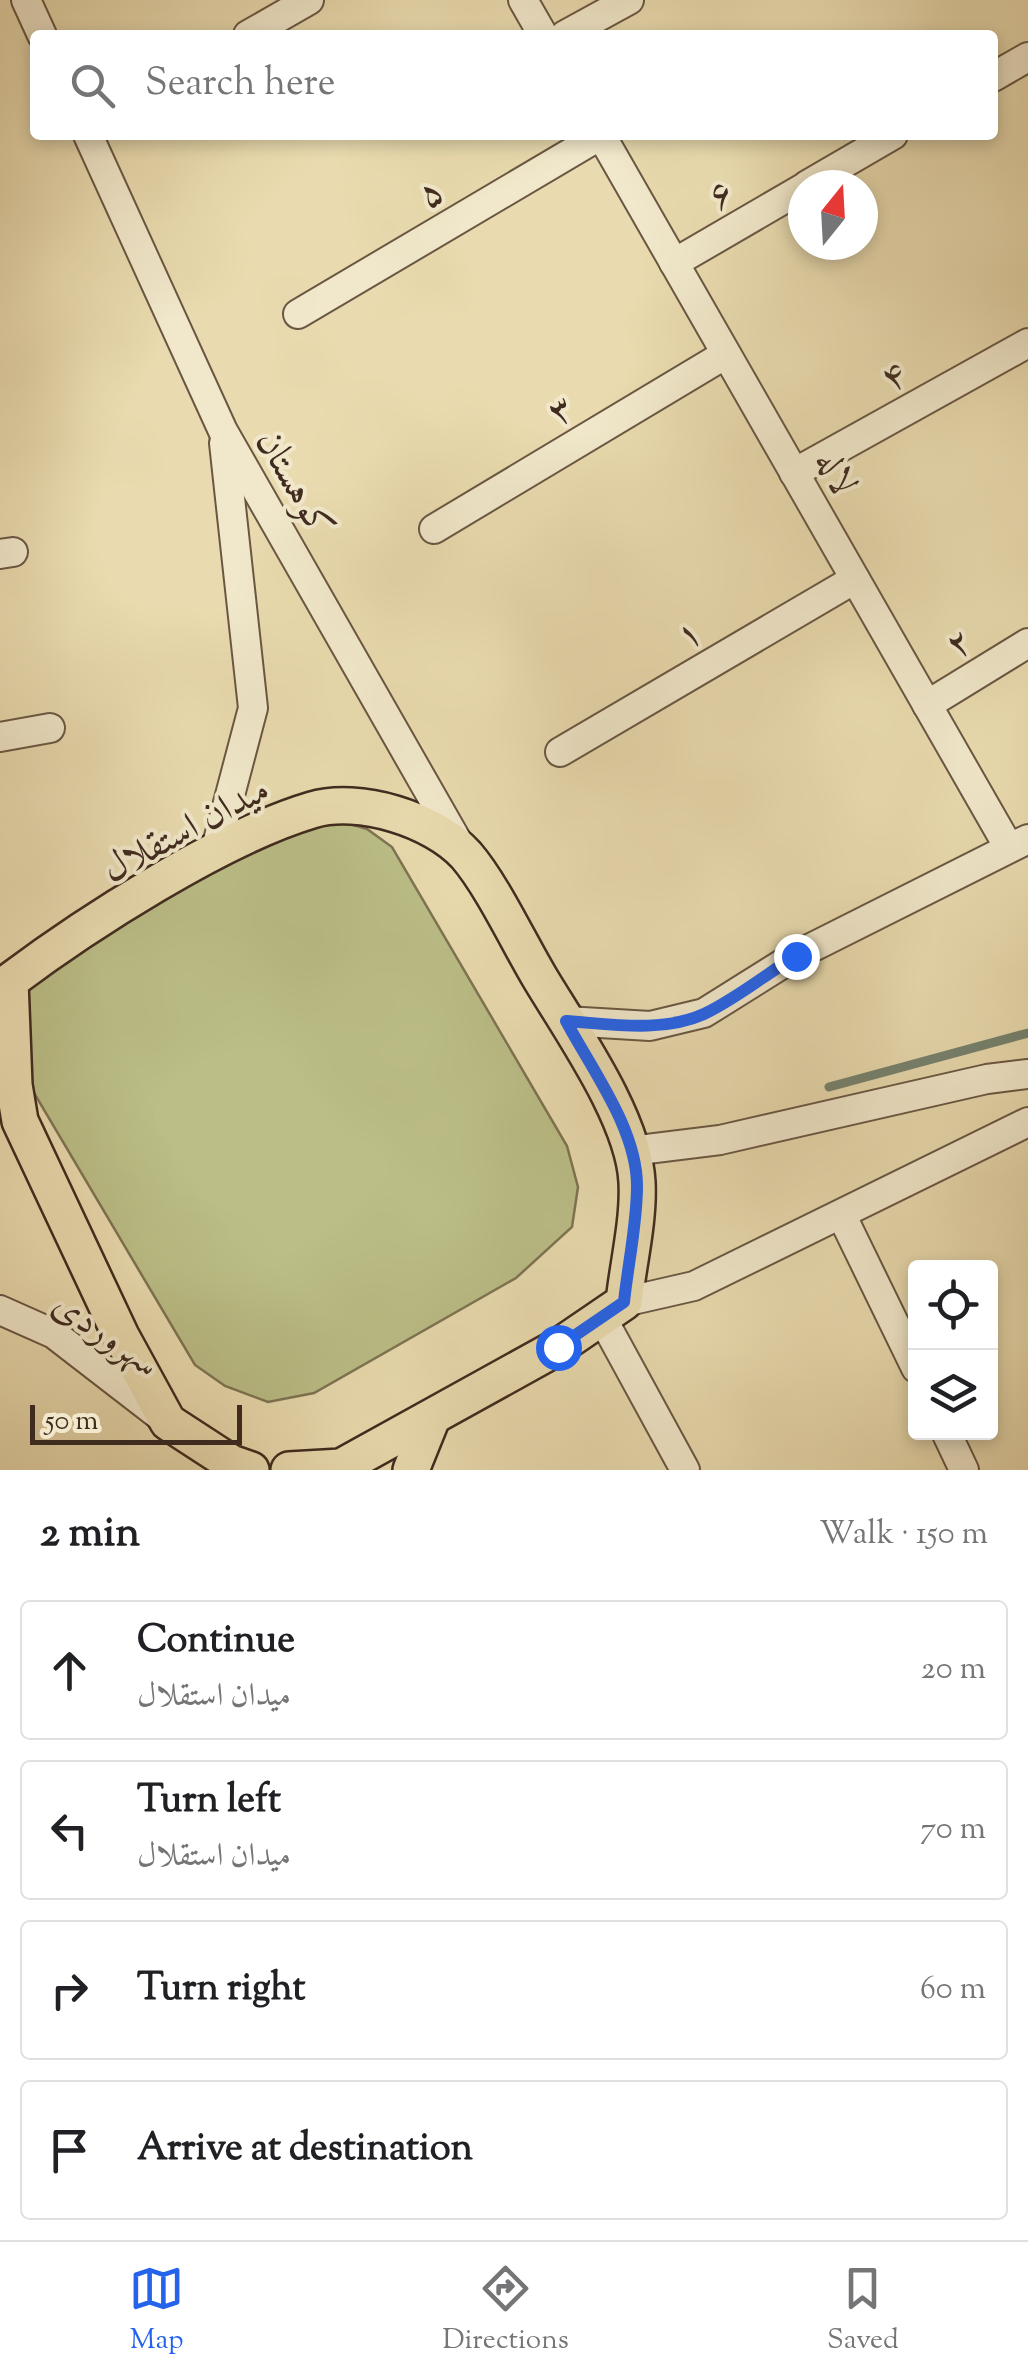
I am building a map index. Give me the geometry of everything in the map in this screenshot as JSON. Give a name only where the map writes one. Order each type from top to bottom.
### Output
[{"type":"main road","name":"میدان استقلال","points":[[251,1470],[207,1458],[168,1422],[121,1336],[20,1120],[5,984],[48,952],[215,852],[315,808],[370,808],[422,825],[465,854],[566,1021],[631,1152],[637,1184],[612,1309]]},
{"type":"main road","points":[[289,1470],[341,1467],[558,1347],[612,1309]]},
{"type":"main road","points":[[411,1470],[432,1418]]},
{"type":"street","points":[[257,30],[310,0]]},
{"type":"street","points":[[522,0],[540,30]]},
{"type":"street","points":[[574,30],[629,0]]},
{"type":"street","points":[[28,1],[40,30]]},
{"type":"street","points":[[998,74],[1028,57]]},
{"type":"street","name":"کوهستان","points":[[90,140],[223,431],[465,854]]},
{"type":"street","name":"۵","points":[[298,314],[593,140]]},
{"type":"street","name":"لاله","points":[[604,140],[927,705],[1018,842]]},
{"type":"street","name":"۶","points":[[833,170],[885,140]]},
{"type":"street","name":"۶","points":[[674,263],[788,196]]},
{"type":"street","name":"۴","points":[[794,473],[1028,343]]},
{"type":"street","name":"۳","points":[[434,528],[726,354]]},
{"type":"street","points":[[215,852],[253,708],[223,431]]},
{"type":"street","name":"۱","points":[[560,752],[855,578]]},
{"type":"street","name":"۲","points":[[927,705],[1028,643]]},
{"type":"street","points":[[0,737],[50,728]]},
{"type":"street","points":[[566,1021],[650,1026],[704,1014],[796,956],[1018,842]]},
{"type":"street","points":[[631,1152],[720,1140],[987,1079],[1028,1074]]},
{"type":"street","points":[[685,1470],[612,1309],[694,1286],[1028,1122]]},
{"type":"street","points":[[842,1216],[908,1352]]},
{"type":"street","name":"سهروردی","points":[[0,1310],[54,1334],[168,1422]]},
{"type":"street","points":[[950,1440],[964,1470]]},
{"type":"green space","points":[[330,818],[367,829],[392,847],[567,1146],[578,1187],[572,1227],[516,1278],[314,1393],[268,1402],[225,1386],[195,1365],[21,1071],[22,993],[56,949],[269,829]]},
{"type":"waterway","points":[[829,1087],[1028,1033]]},
{"type":"route","points":[[558,1347],[624,1302],[637,1184],[633,1156],[621,1123],[566,1021],[650,1026],[679,1022],[704,1014],[796,956]]}]
